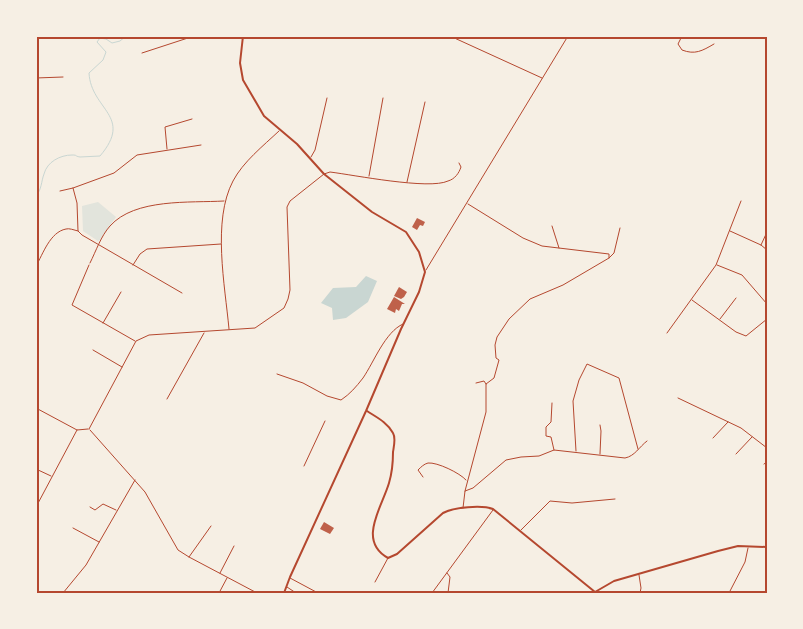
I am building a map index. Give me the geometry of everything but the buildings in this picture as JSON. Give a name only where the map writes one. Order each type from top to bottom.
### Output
[{"type":"street","points":[[142,53],[194,36]]},
{"type":"street","points":[[242,36],[240,64],[243,80],[247,90],[264,116],[310,157],[324,174],[372,212],[406,232],[419,252],[425,272]]},
{"type":"street","points":[[450,36],[542,79]]},
{"type":"street","points":[[284,593],[403,324],[419,292],[425,272],[568,36]]},
{"type":"street","points":[[682,36],[678,44],[682,50],[692,54],[714,44]]},
{"type":"street","points":[[36,78],[63,76]]},
{"type":"street","points":[[310,157],[315,150],[327,98]]},
{"type":"street","points":[[369,177],[383,98]]},
{"type":"street","points":[[407,182],[425,102]]},
{"type":"street","points":[[168,150],[165,127],[192,119]]},
{"type":"street","points":[[229,330],[221,222],[225,201],[233,182],[242,168],[280,130]]},
{"type":"street","points":[[60,191],[114,173],[138,155],[201,145]]},
{"type":"street","points":[[89,429],[136,342],[148,336],[255,328],[284,308],[290,290],[287,207],[290,201],[324,174],[330,172],[431,184],[449,181],[459,173],[461,167],[459,163]]},
{"type":"street","points":[[73,188],[77,203],[78,231]]},
{"type":"street","points":[[136,342],[72,305],[99,245],[110,226],[126,214],[148,206],[225,201]]},
{"type":"street","points":[[667,333],[716,265],[741,201]]},
{"type":"street","points":[[467,204],[523,238],[542,246],[609,254],[609,258]]},
{"type":"street","points":[[552,226],[559,248]]},
{"type":"street","points":[[486,384],[494,378],[498,369],[500,360],[496,358],[495,345],[497,337],[509,319],[530,299],[576,278],[609,258],[614,252],[620,228]]},
{"type":"street","points":[[36,266],[49,242],[56,235],[66,229],[78,231],[182,293]]},
{"type":"street","points":[[730,231],[762,245],[767,250]]},
{"type":"street","points":[[762,245],[767,232]]},
{"type":"street","points":[[133,265],[140,254],[147,249],[222,244]]},
{"type":"street","points":[[716,265],[742,275],[767,304]]},
{"type":"street","points":[[103,324],[121,292]]},
{"type":"street","points":[[719,320],[736,298]]},
{"type":"street","points":[[691,300],[736,332],[746,336],[767,319]]},
{"type":"street","points":[[277,374],[303,383],[327,396],[341,400],[352,392],[396,327],[403,324]]},
{"type":"street","points":[[167,399],[204,332]]},
{"type":"street","points":[[94,350],[122,367]]},
{"type":"street","points":[[576,452],[573,401],[579,380],[587,364],[619,378],[638,449]]},
{"type":"street","points":[[476,383],[484,381],[486,384]]},
{"type":"street","points":[[463,509],[467,481],[486,412],[486,384]]},
{"type":"street","points":[[678,398],[728,421],[767,448]]},
{"type":"street","points":[[552,403],[551,422],[546,427],[546,436],[551,437],[554,450]]},
{"type":"street","points":[[36,408],[77,430],[89,429]]},
{"type":"street","points":[[366,411],[387,424],[394,435],[393,466],[390,482],[372,526],[374,548],[379,554],[388,558]]},
{"type":"street","points":[[304,466],[325,420]]},
{"type":"street","points":[[713,438],[728,421]]},
{"type":"street","points":[[600,425],[600,455]]},
{"type":"street","points":[[89,429],[146,492],[178,550],[256,593]]},
{"type":"street","points":[[36,507],[77,430]]},
{"type":"street","points":[[736,454],[753,437]]},
{"type":"street","points":[[465,491],[473,488],[506,460],[538,456],[554,450],[625,458],[634,455],[647,441]]},
{"type":"street","points":[[423,477],[418,470],[423,465],[431,462],[461,474],[467,481]]},
{"type":"street","points":[[36,469],[52,476]]},
{"type":"street","points":[[63,593],[86,565],[135,480]]},
{"type":"street","points":[[520,531],[550,501],[572,503],[615,499]]},
{"type":"street","points":[[90,507],[95,510],[103,504],[117,510]]},
{"type":"street","points":[[375,582],[388,558],[397,554],[443,513],[450,510],[486,506],[493,509],[594,592],[614,581],[718,551],[738,546],[767,547]]},
{"type":"street","points":[[432,593],[493,509]]},
{"type":"street","points":[[188,557],[211,526]]},
{"type":"street","points":[[73,528],[100,542]]},
{"type":"street","points":[[220,574],[234,546]]},
{"type":"street","points":[[729,593],[745,562],[749,546]]},
{"type":"street","points":[[447,573],[450,577],[448,593]]},
{"type":"street","points":[[638,574],[641,588],[640,593]]},
{"type":"street","points":[[219,593],[227,578]]},
{"type":"street","points":[[290,578],[318,592]]},
{"type":"street","points":[[286,587],[296,593]]},
{"type":"shaded area","points":[[98,202],[116,217],[98,241],[83,231],[82,206]]},
{"type":"shaded area","points":[[366,276],[377,281],[368,302],[346,318],[333,320],[332,308],[321,303],[333,288],[356,287]]},
{"type":"waterway","points":[[36,196],[48,166],[55,160],[67,155],[80,157],[100,156],[109,142],[113,131],[112,122],[91,86],[89,73],[103,60],[106,52],[97,42],[100,38],[112,43],[120,41],[126,36]]}]
